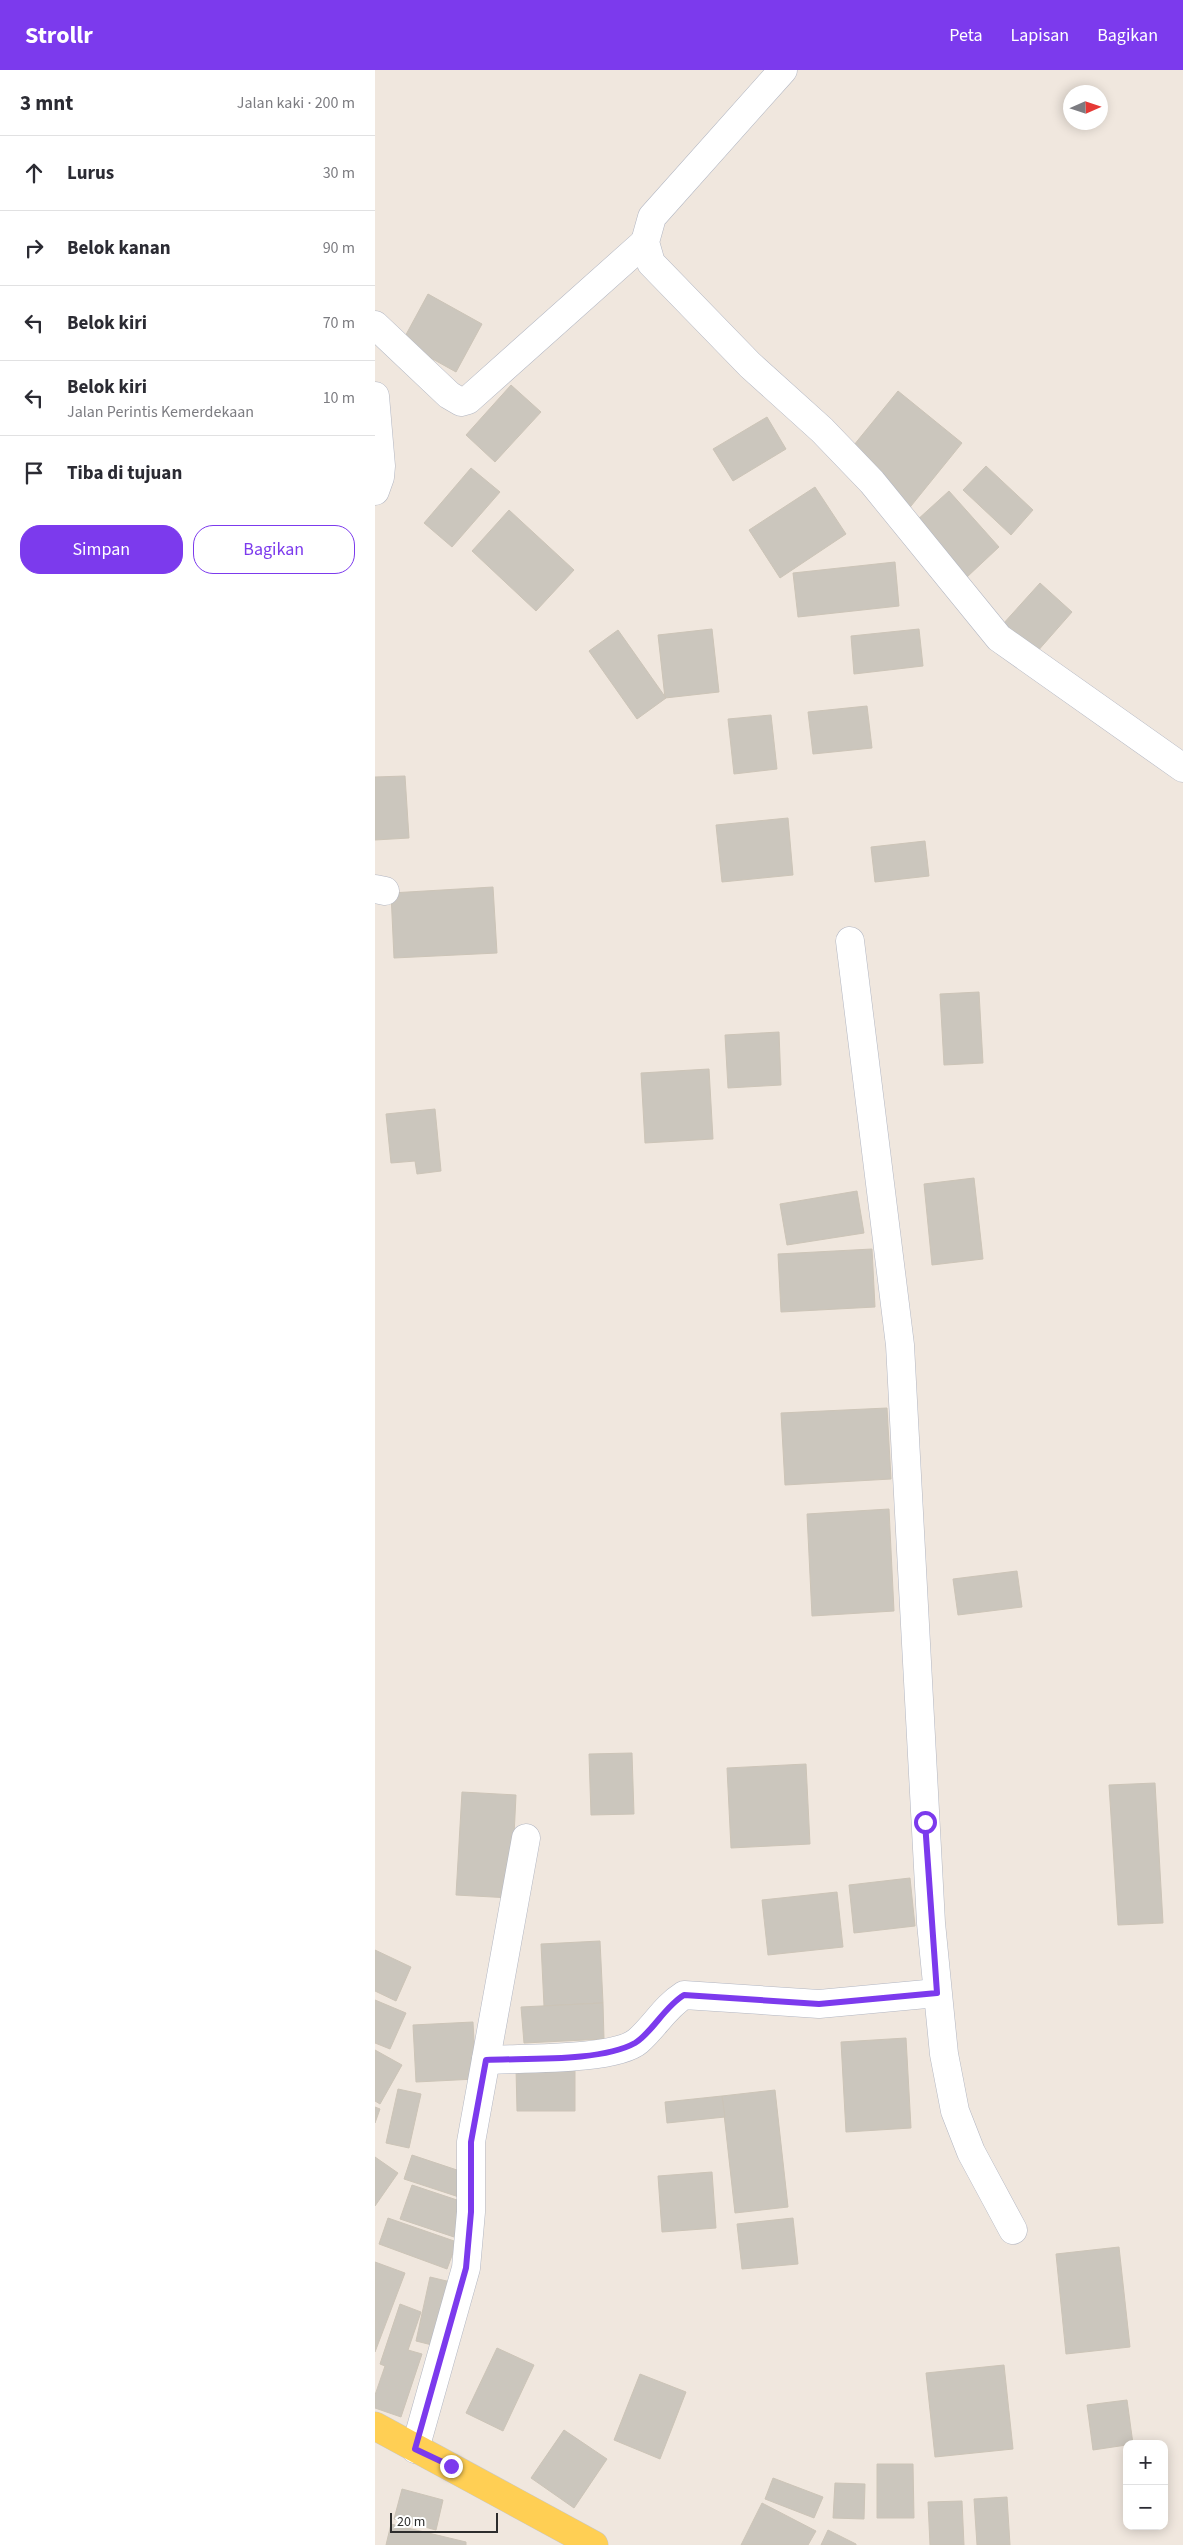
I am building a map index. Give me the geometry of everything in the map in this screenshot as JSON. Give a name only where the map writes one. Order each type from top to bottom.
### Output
[{"type":"main road","points":[[375,2426],[594,2545]]},
{"type":"street","points":[[783,70],[652,217],[645,242],[651,263],[750,365],[822,430],[872,482],[999,638],[1183,768]]},
{"type":"street","points":[[375,325],[449,395],[461,402],[468,400],[645,242]]},
{"type":"street","points":[[375,396],[381,466],[380,477],[375,491]]},
{"type":"street","points":[[849,941],[900,1345],[919,1726],[937,1993],[944,2054],[955,2111],[971,2152],[1013,2230]]},
{"type":"street","points":[[415,2449],[466,2268],[471,2212],[471,2142],[526,1838]]},
{"type":"street","points":[[486,2060],[563,2056],[619,2050],[637,2042],[671,2002],[684,1995],[819,2004],[937,1993]]},
{"type":"building","points":[[428,294],[482,324],[456,372],[402,342]]},
{"type":"building","points":[[511,385],[541,412],[495,462],[466,435]]},
{"type":"building","points":[[898,391],[962,443],[907,511],[854,445]]},
{"type":"building","points":[[767,417],[786,449],[733,481],[713,449]]},
{"type":"building","points":[[986,466],[1033,510],[1011,535],[963,490]]},
{"type":"building","points":[[471,468],[500,492],[452,547],[424,523]]},
{"type":"building","points":[[815,487],[846,534],[780,578],[749,530]]},
{"type":"building","points":[[949,491],[999,547],[967,577],[916,521]]},
{"type":"building","points":[[509,510],[574,570],[536,611],[472,551]]},
{"type":"building","points":[[895,562],[899,606],[798,617],[793,573]]},
{"type":"building","points":[[1040,583],[1072,612],[1036,653],[1003,624]]},
{"type":"building","points":[[712,629],[719,692],[665,698],[658,635]]},
{"type":"building","points":[[919,629],[923,666],[854,674],[851,636]]},
{"type":"building","points":[[618,630],[666,698],[637,719],[589,651]]},
{"type":"building","points":[[867,706],[872,748],[813,754],[808,712]]},
{"type":"building","points":[[771,715],[777,769],[734,774],[728,719]]},
{"type":"building","points":[[405,776],[409,838],[375,840],[375,777]]},
{"type":"building","points":[[788,818],[793,875],[722,882],[716,825]]},
{"type":"building","points":[[925,841],[929,876],[875,882],[871,847]]},
{"type":"building","points":[[493,887],[497,953],[394,958],[391,893]]},
{"type":"building","points":[[979,992],[983,1063],[944,1065],[940,994]]},
{"type":"building","points":[[779,1032],[781,1085],[728,1088],[725,1035]]},
{"type":"building","points":[[709,1069],[713,1139],[645,1143],[641,1073]]},
{"type":"building","points":[[435,1109],[441,1171],[417,1174],[415,1161],[391,1163],[386,1114]]},
{"type":"building","points":[[974,1178],[983,1259],[932,1265],[924,1184]]},
{"type":"building","points":[[857,1191],[864,1233],[787,1245],[780,1204]]},
{"type":"building","points":[[872,1249],[875,1307],[781,1312],[778,1254]]},
{"type":"building","points":[[887,1408],[891,1479],[785,1485],[781,1413]]},
{"type":"building","points":[[889,1509],[894,1611],[812,1616],[807,1514]]},
{"type":"building","points":[[1017,1571],[1022,1607],[958,1615],[953,1579]]},
{"type":"building","points":[[632,1753],[634,1814],[591,1815],[589,1754]]},
{"type":"building","points":[[806,1764],[810,1844],[731,1848],[727,1768]]},
{"type":"building","points":[[1155,1783],[1163,1923],[1118,1925],[1109,1785]]},
{"type":"building","points":[[462,1792],[516,1795],[511,1898],[456,1895]]},
{"type":"building","points":[[910,1878],[915,1926],[854,1933],[849,1885]]},
{"type":"building","points":[[837,1892],[843,1947],[768,1955],[762,1900]]},
{"type":"building","points":[[600,1941],[603,2003],[544,2006],[541,1944]]},
{"type":"building","points":[[375,1950],[411,1967],[396,2001],[375,1991]]},
{"type":"building","points":[[375,2000],[406,2013],[390,2049],[375,2043]]},
{"type":"building","points":[[603,2003],[604,2039],[524,2043],[521,2007]]},
{"type":"building","points":[[473,2022],[476,2079],[416,2082],[413,2025]]},
{"type":"building","points":[[906,2038],[911,2128],[846,2132],[841,2042]]},
{"type":"building","points":[[375,2050],[402,2065],[380,2104],[375,2101]]},
{"type":"building","points":[[516,2068],[575,2068],[575,2111],[517,2111]]},
{"type":"building","points":[[398,2089],[421,2094],[409,2148],[386,2143]]},
{"type":"building","points":[[775,2090],[788,2207],[735,2213],[722,2096]]},
{"type":"building","points":[[722,2096],[725,2117],[667,2123],[665,2102]]},
{"type":"building","points":[[375,2107],[380,2109],[375,2123]]},
{"type":"building","points":[[412,2155],[469,2174],[462,2198],[404,2179]]},
{"type":"building","points":[[375,2157],[398,2173],[375,2206]]},
{"type":"building","points":[[712,2172],[716,2228],[662,2232],[658,2176]]},
{"type":"building","points":[[412,2185],[466,2203],[454,2237],[400,2219]]},
{"type":"building","points":[[388,2218],[457,2242],[447,2269],[379,2244]]},
{"type":"building","points":[[793,2218],[798,2264],[742,2269],[737,2224]]},
{"type":"building","points":[[1119,2247],[1130,2347],[1066,2354],[1056,2254]]},
{"type":"building","points":[[375,2262],[405,2273],[375,2352]]},
{"type":"building","points":[[430,2277],[455,2283],[440,2347],[416,2341]]},
{"type":"building","points":[[400,2304],[421,2312],[408,2350],[422,2354],[401,2417],[375,2408],[375,2395],[385,2366],[380,2364]]},
{"type":"building","points":[[497,2348],[534,2365],[503,2431],[466,2413]]},
{"type":"building","points":[[1004,2365],[1013,2449],[935,2457],[926,2373]]},
{"type":"building","points":[[640,2374],[686,2392],[660,2459],[614,2440]]},
{"type":"building","points":[[1127,2400],[1132,2440],[1123,2440],[1123,2446],[1093,2450],[1087,2405]]},
{"type":"building","points":[[564,2430],[607,2459],[574,2508],[531,2478]]},
{"type":"building","points":[[877,2464],[913,2464],[914,2518],[877,2518]]},
{"type":"building","points":[[773,2478],[823,2497],[814,2518],[765,2499]]},
{"type":"building","points":[[835,2483],[865,2484],[864,2519],[833,2518]]},
{"type":"building","points":[[402,2489],[443,2500],[436,2530],[394,2519]]},
{"type":"building","points":[[1007,2497],[1010,2545],[977,2545],[974,2499]]},
{"type":"building","points":[[962,2501],[964,2545],[930,2545],[928,2502]]},
{"type":"building","points":[[762,2503],[816,2531],[808,2545],[741,2545]]},
{"type":"building","points":[[391,2524],[466,2542],[466,2545],[386,2545]]},
{"type":"building","points":[[828,2530],[856,2544],[856,2545],[821,2545]]},
{"type":"route","points":[[451,2466],[415,2449],[466,2268],[471,2212],[471,2142],[486,2060],[563,2056],[619,2050],[637,2042],[671,2002],[684,1995],[698,1994],[772,2002],[819,2004],[937,1993],[925,1822]]}]
